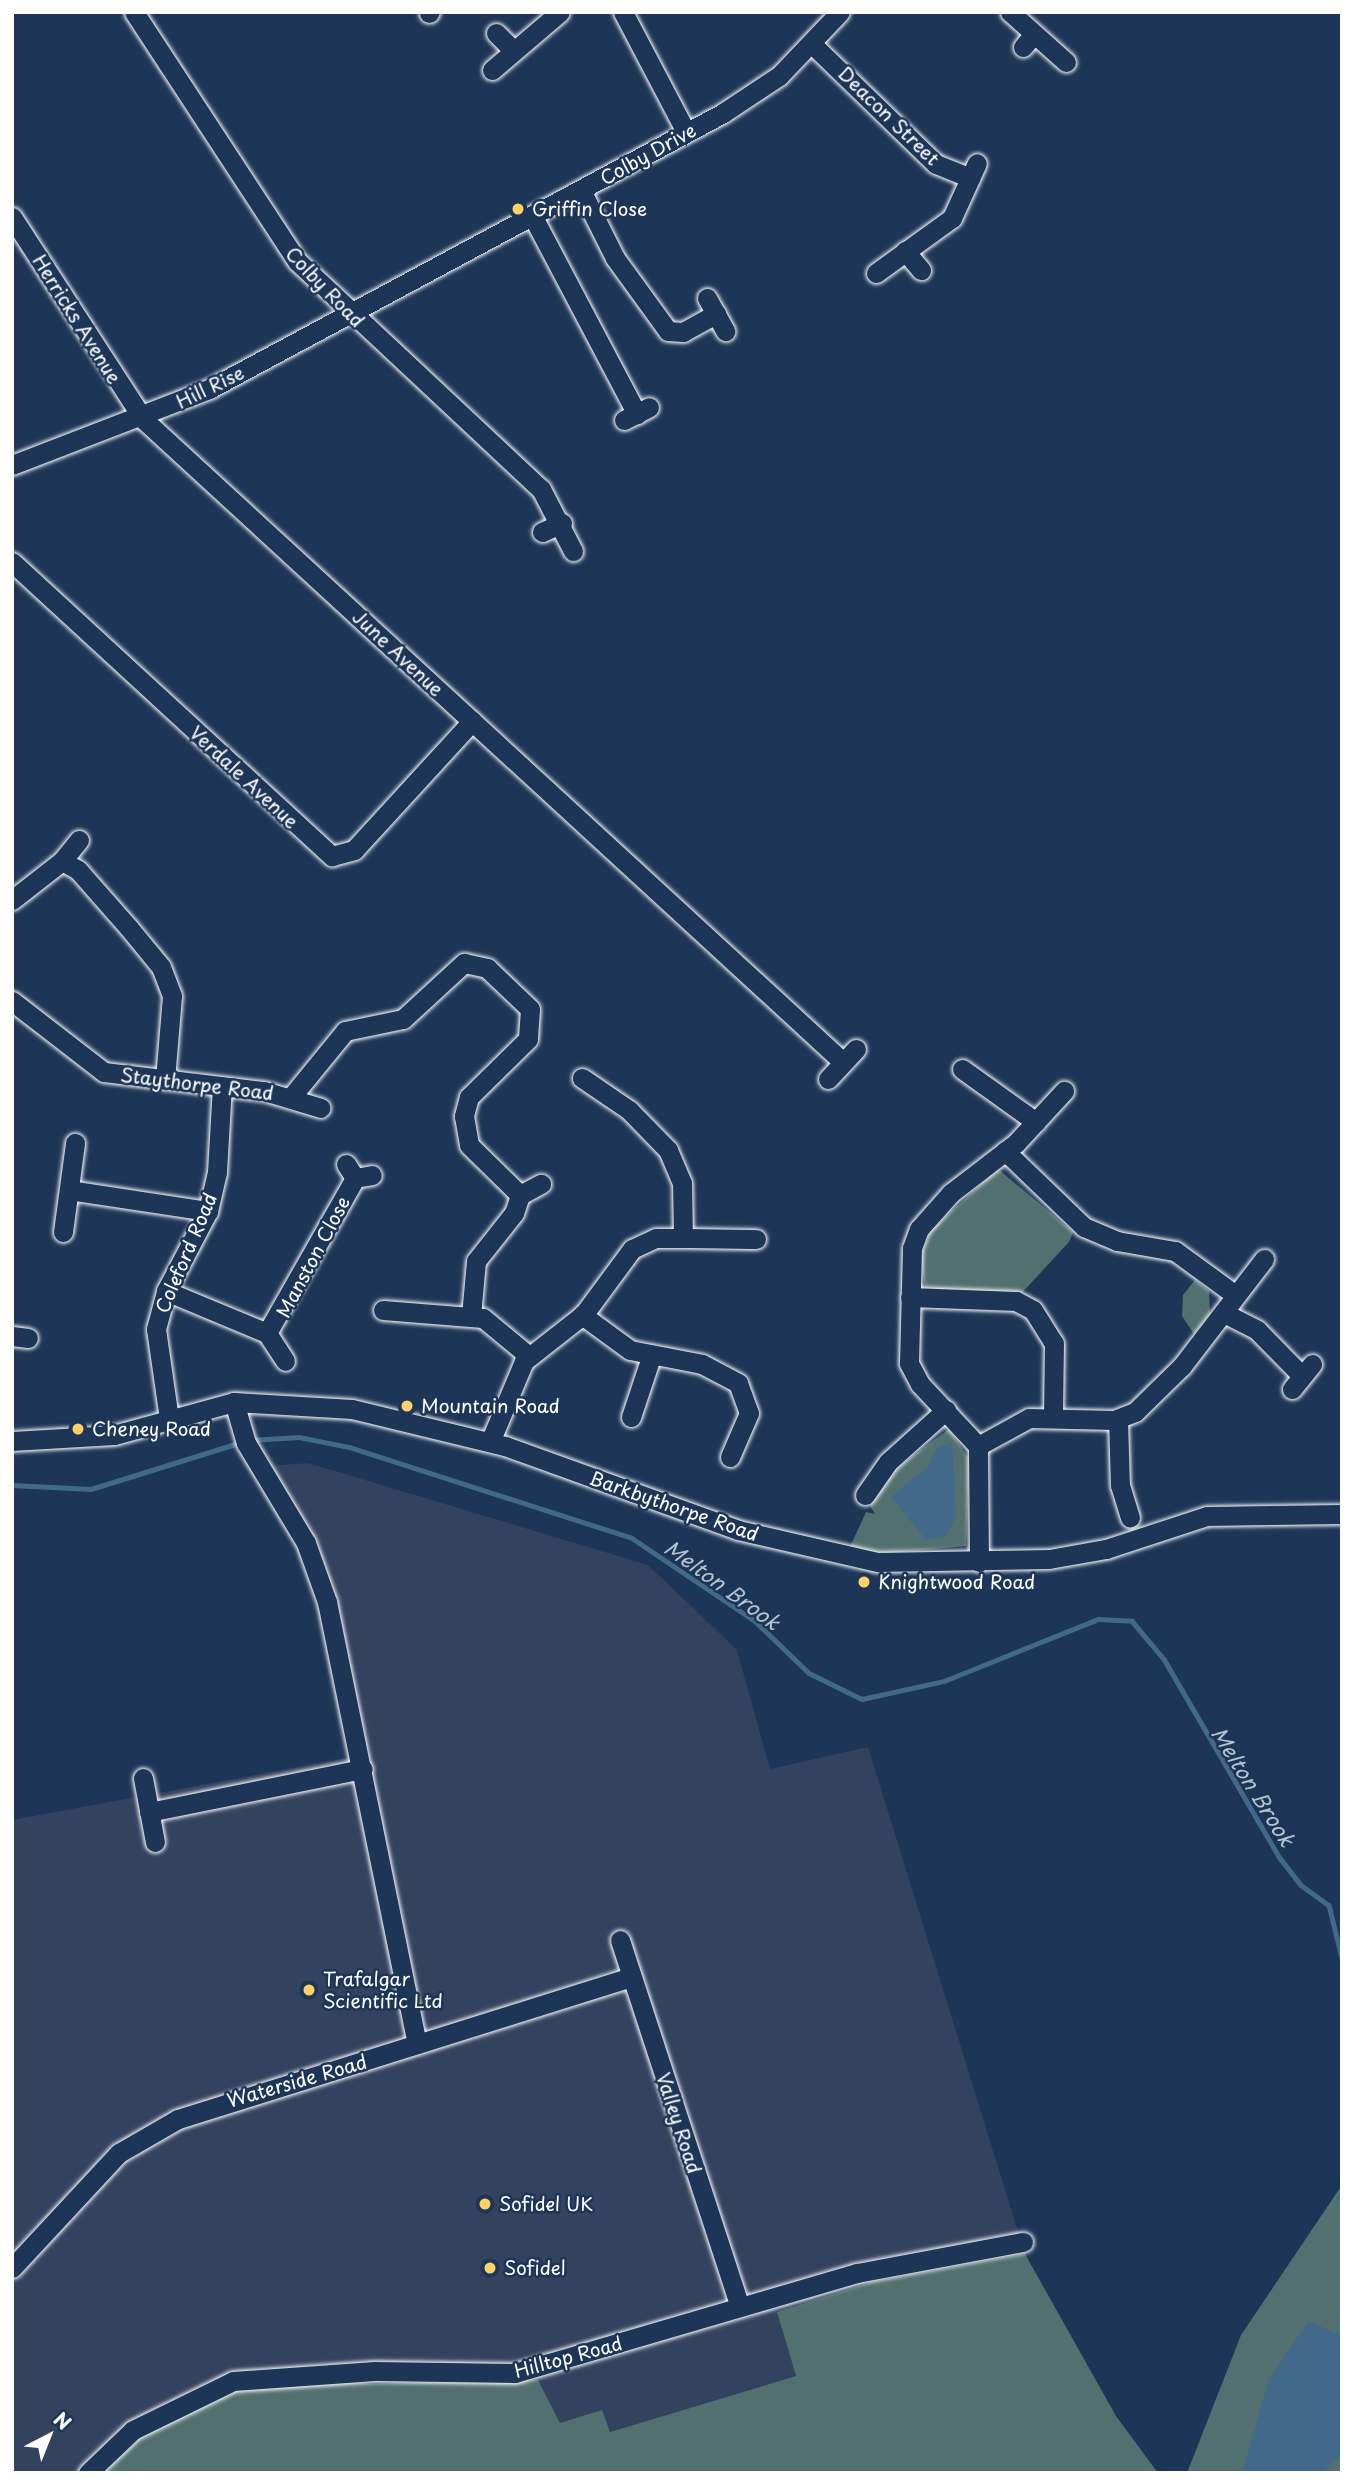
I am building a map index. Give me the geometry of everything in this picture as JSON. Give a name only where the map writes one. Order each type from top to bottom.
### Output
[{"type":"street","name":"Colby Road","points":[[134,12],[261,215],[351,317],[541,489],[562,523],[573,551]]},
{"type":"street","points":[[623,12],[686,132]]},
{"type":"street","name":"Colby Drive","points":[[399,289],[740,103],[813,45],[840,12]]},
{"type":"street","points":[[1010,12],[1028,41],[1066,62]]},
{"type":"street","points":[[492,71],[550,15]]},
{"type":"street","points":[[496,33],[513,50]]},
{"type":"street","name":"Deacon Street","points":[[813,45],[936,164],[974,170],[952,218],[905,250]]},
{"type":"street","points":[[581,190],[615,258],[668,331],[682,332],[716,314]]},
{"type":"street","name":"Herricks Avenue","points":[[12,217],[143,419]]},
{"type":"street","points":[[533,217],[637,414]]},
{"type":"street","points":[[876,273],[905,250],[920,270]]},
{"type":"street","name":"Hill Rise","points":[[12,465],[143,419],[351,317],[399,289]]},
{"type":"street","name":"June Avenue","points":[[143,419],[472,721],[649,892],[850,1056],[828,1079]]},
{"type":"street","points":[[542,532],[562,523]]},
{"type":"street","name":"Verdale Avenue","points":[[12,562],[332,856],[355,850],[472,721]]},
{"type":"street","points":[[12,900],[62,861],[79,840]]},
{"type":"street","points":[[62,861],[78,870],[167,978],[165,1080]]},
{"type":"street","points":[[292,1096],[345,1031],[403,1019],[464,962],[487,968],[530,1009],[531,1029],[469,1097],[463,1131],[520,1195]]},
{"type":"street","name":"Staythorpe Road","points":[[12,1001],[104,1072],[292,1096],[321,1108]]},
{"type":"street","points":[[975,1071],[1036,1122]]},
{"type":"street","points":[[582,1077],[623,1117],[659,1138],[677,1167],[683,1238]]},
{"type":"street","name":"Coleford Road","points":[[169,1419],[155,1350],[166,1291],[208,1211],[217,1172],[222,1086]]},
{"type":"street","points":[[979,1562],[978,1446],[911,1367],[911,1297],[919,1229],[956,1189],[1005,1151],[1064,1091]]},
{"type":"street","points":[[63,1232],[75,1143]]},
{"type":"street","points":[[1005,1151],[1084,1227],[1117,1241],[1175,1251],[1234,1294]]},
{"type":"street","name":"Manston Close","points":[[267,1334],[358,1172]]},
{"type":"street","points":[[471,1316],[476,1261],[514,1213],[520,1195],[541,1184]]},
{"type":"street","points":[[69,1189],[208,1211]]},
{"type":"street","points":[[491,1442],[509,1385],[529,1356],[582,1315],[632,1249],[656,1237],[745,1235]]},
{"type":"street","points":[[978,1446],[1024,1419],[1118,1419],[1139,1409],[1179,1370],[1224,1313],[1234,1294],[1264,1259]]},
{"type":"street","name":"Manston Close","points":[[166,1291],[267,1334],[285,1361]]},
{"type":"street","points":[[911,1297],[1016,1301],[1033,1310],[1054,1343],[1053,1418]]},
{"type":"street","points":[[383,1310],[419,1307],[471,1316],[501,1327],[529,1356]]},
{"type":"street","points":[[1224,1313],[1257,1330],[1302,1377]]},
{"type":"street","points":[[582,1315],[618,1344],[652,1357],[700,1363],[729,1376],[742,1389],[754,1416],[730,1457]]},
{"type":"street","points":[[630,1422],[652,1357]]},
{"type":"street","points":[[234,1402],[238,1423],[251,1452],[314,1559],[363,1769],[417,2044]]},
{"type":"street","name":"Barkbythorpe Road","points":[[12,1441],[69,1442],[234,1402],[352,1409],[491,1442],[681,1511],[812,1551],[878,1562],[979,1562],[1081,1555],[1213,1515],[1342,1514]]},
{"type":"street","points":[[867,1482],[946,1410]]},
{"type":"street","points":[[1118,1419],[1120,1485],[1129,1517]]},
{"type":"street","points":[[149,1812],[363,1769]]},
{"type":"street","points":[[143,1778],[155,1842]]},
{"type":"street","name":"Valley Road","points":[[620,1940],[738,2305]]},
{"type":"street","name":"Waterside Road","points":[[12,2268],[98,2173],[147,2134],[217,2104],[631,1977]]},
{"type":"street","name":"Hilltop Road","points":[[88,2473],[133,2430],[233,2381],[362,2371],[515,2373],[738,2305],[858,2273],[1023,2242]]},
{"type":"shaded area","points":[[952,1443],[956,1516],[947,1535],[926,1540],[891,1497],[928,1466],[938,1447]]},
{"type":"shaded area","points":[[308,1463],[648,1565],[737,1650],[770,1769],[868,1747],[1025,2254],[872,2282],[777,2312],[796,2376],[610,2432],[602,2411],[560,2423],[538,2380],[321,2386],[89,2473],[12,2473],[12,1820],[369,1754],[317,1544],[269,1466]]},
{"type":"shaded area","points":[[1309,2321],[1342,2336],[1342,2454],[1322,2473],[1242,2473],[1269,2378]]},
{"type":"green space","points":[[998,1169],[1073,1232],[1069,1242],[1019,1296],[925,1288],[921,1257],[931,1230]]},
{"type":"green space","points":[[1195,1280],[1209,1291],[1210,1314],[1194,1334],[1182,1316],[1183,1295]]},
{"type":"green space","points":[[949,1429],[969,1459],[966,1546],[888,1553],[849,1549],[866,1512],[875,1514],[870,1506],[893,1471]]},
{"type":"green space","points":[[1342,2185],[1342,2473],[1187,2473],[1241,2335]]},
{"type":"green space","points":[[1025,2254],[1116,2416],[1158,2473],[89,2473],[145,2422],[254,2378],[370,2384],[538,2380],[560,2423],[602,2410],[610,2432],[796,2376],[777,2312],[872,2282]]},
{"type":"waterway","name":"Melton Brook","points":[[251,1440],[299,1437],[349,1447],[632,1538],[755,1621],[809,1673],[862,1699],[944,1681],[1098,1619],[1132,1621],[1164,1659],[1280,1858],[1301,1885],[1329,1905],[1342,1958]]},
{"type":"waterway","name":"Melton Brook","points":[[12,1485],[91,1489],[239,1443]]},
{"type":"place","name":"Griffin Close","points":[[518,209]]},
{"type":"place","name":"Mountain Road","points":[[407,1406]]},
{"type":"place","name":"Cheney Road","points":[[78,1429]]},
{"type":"place","name":"Knightwood Road","points":[[864,1582]]},
{"type":"place","name":"Trafalgar Scientific Ltd","points":[[309,1990]]},
{"type":"place","name":"Sofidel UK","points":[[485,2204]]},
{"type":"place","name":"Sofidel","points":[[490,2268]]}]
